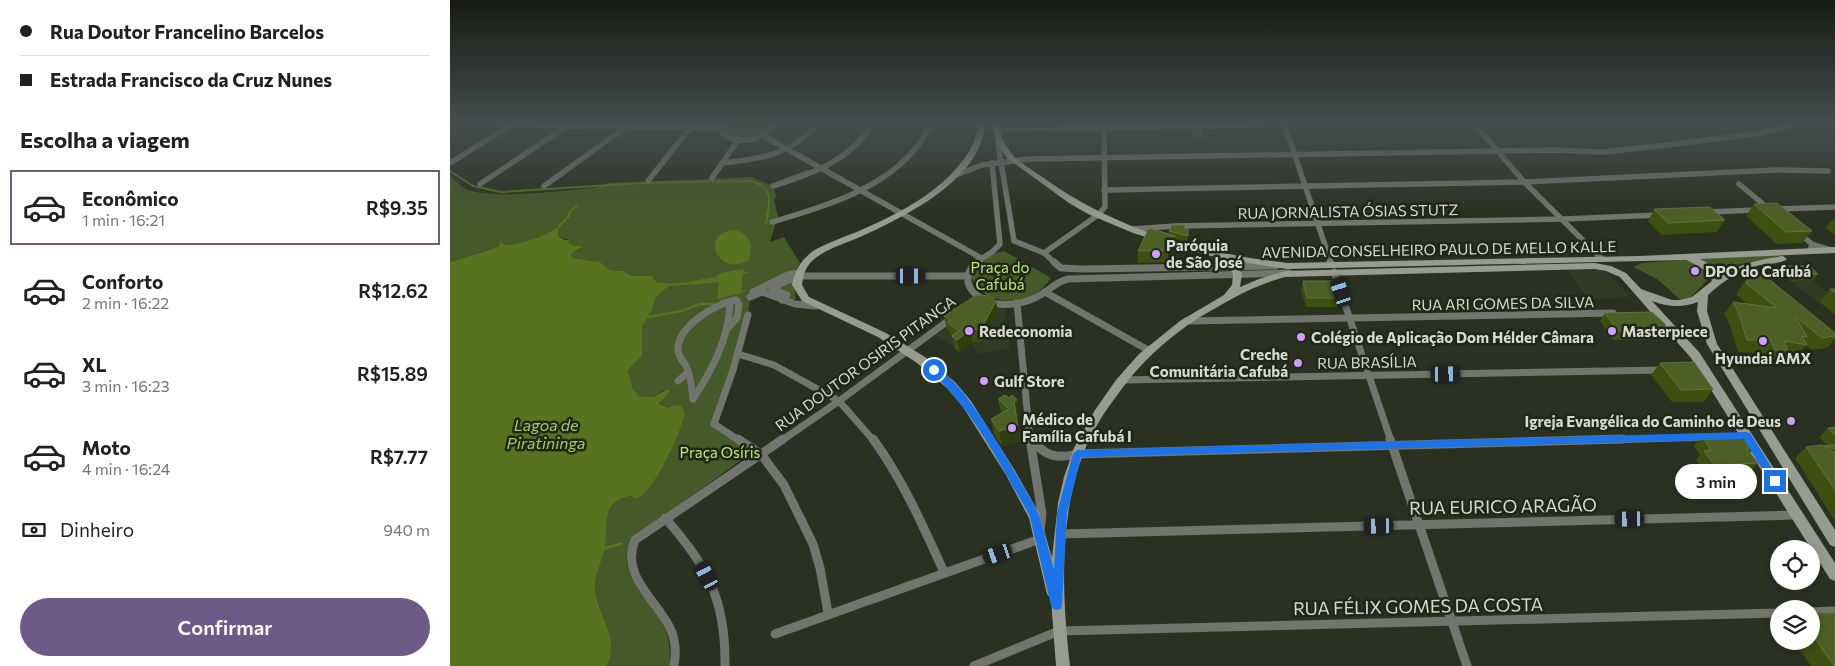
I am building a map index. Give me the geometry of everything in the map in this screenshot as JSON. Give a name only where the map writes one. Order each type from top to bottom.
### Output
[{"type":"main road","points":[[971,154],[951,178],[903,214],[816,253],[787,278],[797,285],[802,295],[816,306],[875,331],[907,350],[951,386],[980,423],[1030,506],[1057,605]]},
{"type":"main road","points":[[1008,154],[1052,188],[1098,216],[1133,230],[1208,251],[1252,261],[1287,266]]},
{"type":"main road","name":"AVENIDA CONSELHEIRO PAULO DE MELLO KALLE","points":[[1297,273],[1332,268],[1602,258],[1640,260],[1810,248],[1835,252]]},
{"type":"main road","points":[[1208,251],[1226,258],[1236,270],[1237,285],[1227,297]]},
{"type":"main road","points":[[1633,286],[1648,296],[1671,304],[1688,304],[1717,280],[1742,267],[1772,260],[1835,252]]},
{"type":"main road","points":[[1679,258],[1694,260],[1707,266],[1714,273],[1717,280]]},
{"type":"main road","points":[[1640,260],[1627,264],[1623,275],[1651,312],[1685,342],[1699,369],[1742,436],[1835,575]]},
{"type":"main road","name":"AVENIDA CONSELHEIRO PAULO DE MELLO KALLE","points":[[1287,266],[1332,268],[1595,266],[1608,268],[1623,275]]},
{"type":"main road","points":[[1063,666],[1057,605],[1061,534],[1065,499],[1077,454],[1088,431],[1120,380],[1148,350],[1186,321],[1227,297],[1269,278],[1297,273]]},
{"type":"main road","points":[[1717,280],[1734,280]]},
{"type":"main road","points":[[1702,294],[1702,311],[1705,327],[1712,344],[1808,500],[1835,540]]},
{"type":"street","points":[[450,163],[465,154]]},
{"type":"street","points":[[480,184],[525,154]]},
{"type":"street","points":[[544,186],[588,154]]},
{"type":"street","points":[[648,181],[669,154]]},
{"type":"street","points":[[712,178],[729,154]]},
{"type":"street","points":[[723,163],[768,154]]},
{"type":"street","points":[[797,154],[981,258]]},
{"type":"street","points":[[773,186],[822,168],[843,154]]},
{"type":"street","points":[[772,222],[810,210],[860,189],[882,176],[909,154]]},
{"type":"street","points":[[1000,154],[1012,238],[1017,244],[1044,253],[1098,216],[1104,207],[1103,157]]},
{"type":"street","points":[[951,178],[969,169],[1001,161],[1014,160],[1290,154]]},
{"type":"street","points":[[1295,154],[1466,666]]},
{"type":"street","points":[[1499,154],[1524,182],[1602,258]]},
{"type":"street","points":[[992,163],[1000,242],[997,248],[974,264],[968,276],[969,286],[980,298],[1001,304],[1033,299],[1045,292],[1148,350]]},
{"type":"street","points":[[1104,190],[1524,182],[1776,170],[1828,171]]},
{"type":"street","points":[[1738,184],[1777,215]]},
{"type":"street","points":[[1701,213],[1835,207]]},
{"type":"street","name":"RUA JORNALISTA ÓSIAS STUTZ","points":[[1133,230],[1162,226],[1563,219],[1672,214]]},
{"type":"street","points":[[1796,230],[1810,248]]},
{"type":"street","name":"AVENIDA CONSELHEIRO PAULO DE MELLO KALLE","points":[[1044,253],[1058,267],[1083,269],[1236,270],[1297,273]]},
{"type":"street","name":"AVENIDA CONSELHEIRO PAULO DE MELLO KALLE","points":[[1045,292],[1057,282],[1074,278],[1287,266]]},
{"type":"street","points":[[771,293],[756,293],[750,297],[760,288],[787,278],[968,276]]},
{"type":"street","points":[[771,293],[772,289],[787,278]]},
{"type":"street","points":[[760,288],[782,300],[816,306]]},
{"type":"street","name":"RUA DOUTOR OSIRIS PITANGA","points":[[973,303],[980,298]]},
{"type":"street","points":[[723,303],[730,304],[727,329],[718,356],[693,399],[688,372],[678,351],[678,344],[682,335],[700,317],[723,303],[736,300],[739,304]]},
{"type":"street","points":[[775,634],[828,613],[1040,537],[1042,514],[1029,434],[1017,303]]},
{"type":"street","points":[[730,312],[739,304]]},
{"type":"street","points":[[727,329],[737,318],[739,304]]},
{"type":"street","name":"RUA ARI GOMES DA SILVA","points":[[1186,321],[1350,320],[1626,312]]},
{"type":"street","name":"RUA DOUTOR OSIRIS PITANGA","points":[[674,666],[673,639],[670,629],[640,585],[630,555],[631,547],[642,534],[838,401],[958,313]]},
{"type":"street","points":[[748,315],[724,402],[714,424],[761,454],[784,485],[813,544],[824,583],[828,613]]},
{"type":"street","points":[[738,354],[774,365],[838,401],[868,432],[890,462],[907,492],[944,572]]},
{"type":"street","name":"RUA BRASÍLIA","points":[[1120,380],[1675,370]]},
{"type":"street","points":[[678,381],[688,372]]},
{"type":"street","points":[[1029,434],[1047,456],[1062,457],[1077,454],[1717,436]]},
{"type":"street","name":"RUA EURICO ARAGÃO","points":[[1061,534],[1796,515]]},
{"type":"street","points":[[665,518],[690,547],[710,581],[723,617],[725,629],[724,666]]},
{"type":"street","points":[[1820,612],[1835,612]]},
{"type":"street","name":"RUA FÉLIX GOMES DA COSTA","points":[[1059,631],[1770,613]]},
{"type":"street","points":[[974,666],[1059,631]]},
{"type":"shaded area","points":[[1567,270],[1599,270],[1606,272],[1630,297],[1588,299]]},
{"type":"shaded area","points":[[1780,273],[1804,273],[1835,298],[1835,315]]},
{"type":"shaded area","points":[[979,306],[1005,309],[1010,348],[977,354],[972,343],[960,352],[935,335]]},
{"type":"green space","name":"Praça Osíris","points":[[450,174],[464,188],[490,194],[565,191],[594,188],[608,183],[752,177],[773,186],[778,216],[770,242],[784,237],[800,263],[794,280],[796,298],[793,301],[771,294],[750,297],[748,315],[715,424],[755,450],[647,528],[642,534],[635,534],[628,547],[627,560],[629,572],[634,583],[666,632],[670,666],[607,666],[611,655],[610,635],[597,600],[595,589],[596,578],[605,548],[608,513],[614,504],[625,497],[632,496],[675,405],[667,408],[659,402],[670,392],[664,390],[653,397],[639,396],[633,389],[628,372],[632,364],[642,356],[642,327],[653,308],[655,298],[669,286],[669,283],[657,283],[652,276],[631,276],[623,271],[610,270],[599,261],[574,259],[569,255],[580,249],[568,242],[569,240],[558,236],[559,226],[544,237],[533,241],[499,246],[450,262]]},
{"type":"green space","name":"Praça do Cafubá","points":[[1004,251],[1051,278],[1035,294],[1016,300],[998,299],[983,293],[974,282],[973,271],[982,260]]},
{"type":"green space","points":[[1785,255],[1736,265],[1719,274],[1711,266],[1698,259]]},
{"type":"green space","points":[[1684,260],[1699,264],[1711,276],[1691,297],[1682,301],[1657,279],[1633,267],[1642,263]]},
{"type":"water","name":"Lagoa de Piratininga","points":[[559,226],[558,236],[565,240],[570,240],[568,242],[575,246],[583,246],[570,255],[574,259],[599,261],[610,270],[623,271],[631,276],[652,276],[657,283],[669,283],[669,286],[655,298],[653,308],[642,327],[642,356],[632,365],[628,372],[633,389],[639,396],[653,397],[668,389],[670,392],[659,403],[667,408],[675,405],[681,406],[685,414],[672,448],[650,486],[642,495],[635,499],[632,496],[622,498],[612,506],[608,513],[605,548],[596,578],[595,589],[610,636],[611,655],[607,666],[450,666],[450,262],[499,246],[500,241],[505,245],[534,239]]},
{"type":"water","points":[[731,230],[742,233],[749,240],[751,249],[749,260],[739,264],[730,264],[722,260],[717,254],[716,240],[721,234]]},
{"type":"water","points":[[744,269],[744,272],[749,272],[743,274],[741,290],[745,290],[745,292],[717,299],[719,282],[692,285],[692,281]]},
{"type":"building","points":[[1777,203],[1812,231],[1786,232],[1754,204]]},
{"type":"building","points":[[1710,207],[1725,220],[1668,223],[1654,209]]},
{"type":"building","points":[[1172,225],[1185,225],[1184,228],[1188,229],[1188,236],[1169,231]]},
{"type":"building","points":[[1149,228],[1175,236],[1169,244],[1168,250],[1138,251]]},
{"type":"building","points":[[1784,266],[1809,266],[1818,274],[1796,275]]},
{"type":"building","points":[[1765,276],[1835,333],[1835,336],[1822,338],[1795,316],[1807,337],[1802,336],[1807,345],[1784,341],[1788,350],[1775,350],[1771,340],[1747,340],[1738,311],[1733,302],[1777,308],[1746,283],[1747,279]]},
{"type":"building","points":[[1303,281],[1334,281],[1339,298],[1307,298]]},
{"type":"building","points":[[977,295],[991,296],[996,301],[981,329],[970,330],[957,340],[952,336],[959,331],[947,322],[950,320],[944,316]]},
{"type":"building","points":[[1652,312],[1666,325],[1650,326],[1655,331],[1618,331],[1605,313]]},
{"type":"building","points":[[1694,362],[1713,389],[1681,390],[1660,363]]},
{"type":"building","points":[[1005,395],[1009,398],[1012,395],[1017,400],[1014,402],[1018,426],[999,431],[991,419],[1009,409],[998,399]]},
{"type":"building","points":[[1835,427],[1835,435],[1828,428]]},
{"type":"building","points":[[1746,435],[1755,448],[1746,448],[1758,463],[1714,465],[1704,451],[1711,450],[1702,436]]},
{"type":"building","points":[[1822,445],[1835,453],[1835,490],[1806,447]]},
{"type":"building","points":[[1835,445],[1835,449],[1824,446]]},
{"type":"building","points":[[1820,613],[1835,613],[1834,666],[1820,646]]},
{"type":"waterway","points":[[450,171],[473,186],[501,192],[642,183],[751,181],[759,184],[768,193],[769,203],[766,224]]},
{"type":"waterway","points":[[778,182],[808,171]]},
{"type":"waterway","points":[[559,226],[569,216],[570,211],[577,206]]},
{"type":"waterway","points":[[669,285],[692,283]]},
{"type":"waterway","points":[[648,317],[682,311],[700,304],[718,304]]},
{"type":"waterway","points":[[605,548],[621,544]]},
{"type":"place","name":"Paróquia de São José","points":[[1156,254]]},
{"type":"place","name":"DPO do Cafubá","points":[[1695,271]]},
{"type":"place","name":"Redeconomia","points":[[969,331]]},
{"type":"place","name":"Masterpiece","points":[[1612,331]]},
{"type":"place","name":"Colégio de Aplicação Dom Hélder Câmara","points":[[1301,337]]},
{"type":"place","name":"Hyundai AMX","points":[[1763,341]]},
{"type":"place","name":"Creche Comunitária Cafubá","points":[[1298,363]]},
{"type":"place","name":"Gulf Store","points":[[984,381]]},
{"type":"place","name":"Igreja Evangélica do Caminho de Deus","points":[[1791,421]]},
{"type":"place","name":"Médico de Família Cafubá I","points":[[1012,428]]},
{"type":"route","points":[[934,370],[944,378],[967,404],[1030,506],[1035,517],[1057,605],[1062,513],[1077,454],[1392,444],[1746,436],[1775,481]]}]
